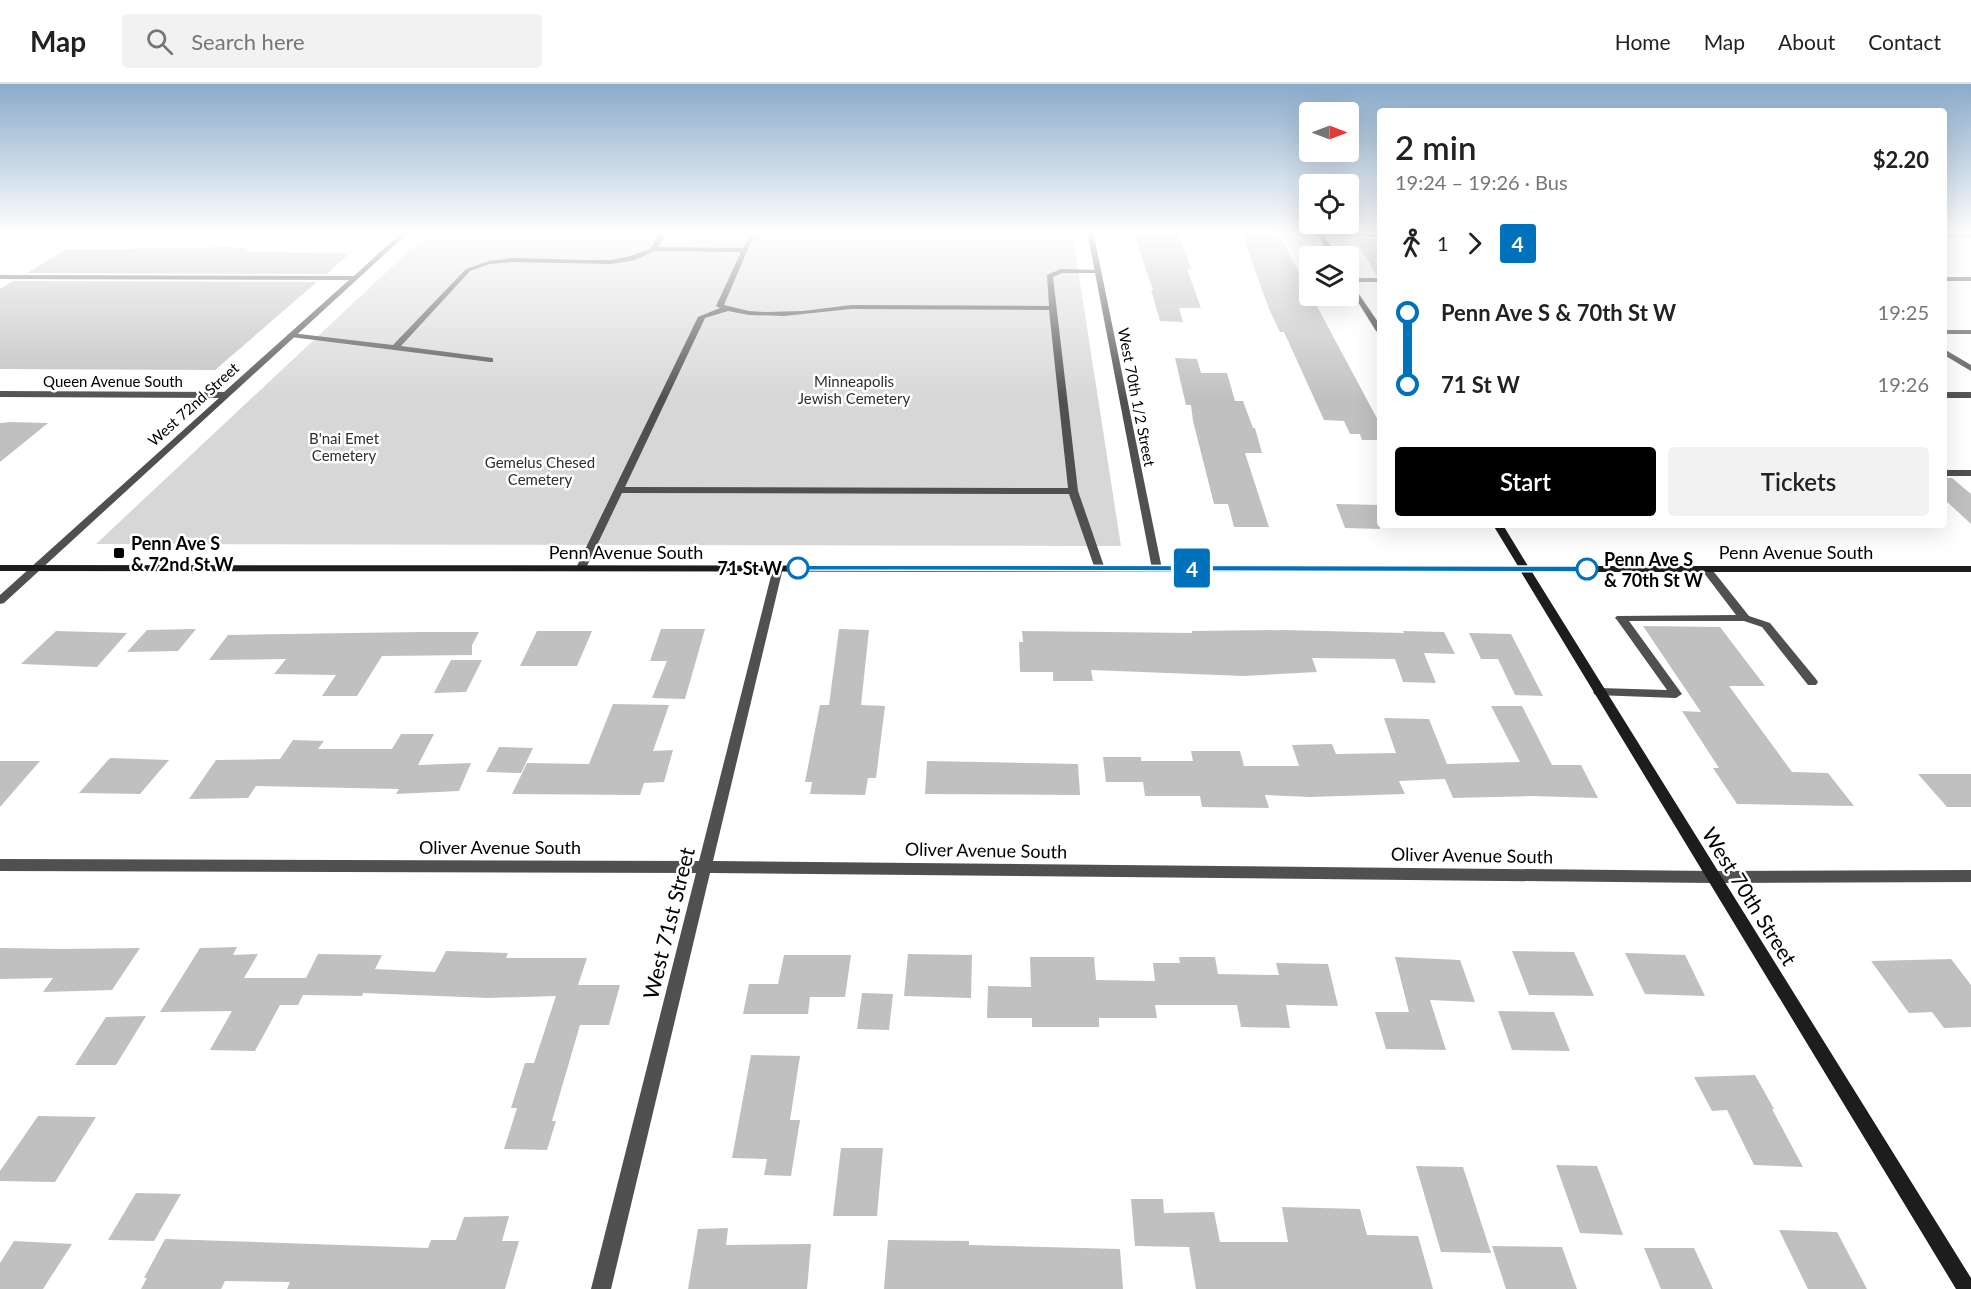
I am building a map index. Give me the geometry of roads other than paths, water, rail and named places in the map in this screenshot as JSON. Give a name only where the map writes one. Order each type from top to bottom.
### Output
[{"type":"main road","points":[[1359,298],[1377,326]]},
{"type":"main road","name":"West 70th Street","points":[[1500,528],[1967,1289]]},
{"type":"main road","name":"Penn Avenue South","points":[[0,568],[1971,569]]},
{"type":"street","name":"West 72nd Street","points":[[0,601],[345,287]]},
{"type":"street","points":[[395,348],[452,287]]},
{"type":"street","points":[[729,287],[720,306],[735,313],[819,313],[851,307],[1052,308]]},
{"type":"street","points":[[1049,287],[1073,491],[1100,568]]},
{"type":"street","name":"West 70th 1/2 Street","points":[[1101,287],[1157,568]]},
{"type":"street","points":[[581,568],[702,317],[726,309]]},
{"type":"street","points":[[1947,332],[1971,332]]},
{"type":"street","points":[[291,335],[490,360]]},
{"type":"street","points":[[1947,353],[1971,369]]},
{"type":"street","name":"Queen Avenue South","points":[[0,394],[225,395]]},
{"type":"street","points":[[1947,395],[1971,395]]},
{"type":"street","points":[[1947,473],[1971,473]]},
{"type":"street","points":[[619,490],[1073,491]]},
{"type":"street","name":"West 71st Street","points":[[601,1289],[777,568]]},
{"type":"street","points":[[1706,569],[1745,618]]},
{"type":"street","points":[[1599,692],[1676,694],[1621,618],[1745,618],[1766,625],[1812,682]]},
{"type":"street","name":"Oliver Avenue South","points":[[0,865],[703,867],[1713,877],[1971,876]]},
{"type":"place","name":"Penn Ave S & 72nd St W","points":[[119,553]]},
{"type":"place","name":"71 St W","points":[[798,568]]},
{"type":"place","name":"Penn Ave S & 70th St W","points":[[1587,569]]},
{"type":"park label","name":"Minneapolis Jewish Cemetery","points":[[854,390]]},
{"type":"park label","name":"B'nai Emet Cemetery","points":[[344,446]]},
{"type":"park label","name":"Gemelus Chesed Cemetery","points":[[540,470]]}]
